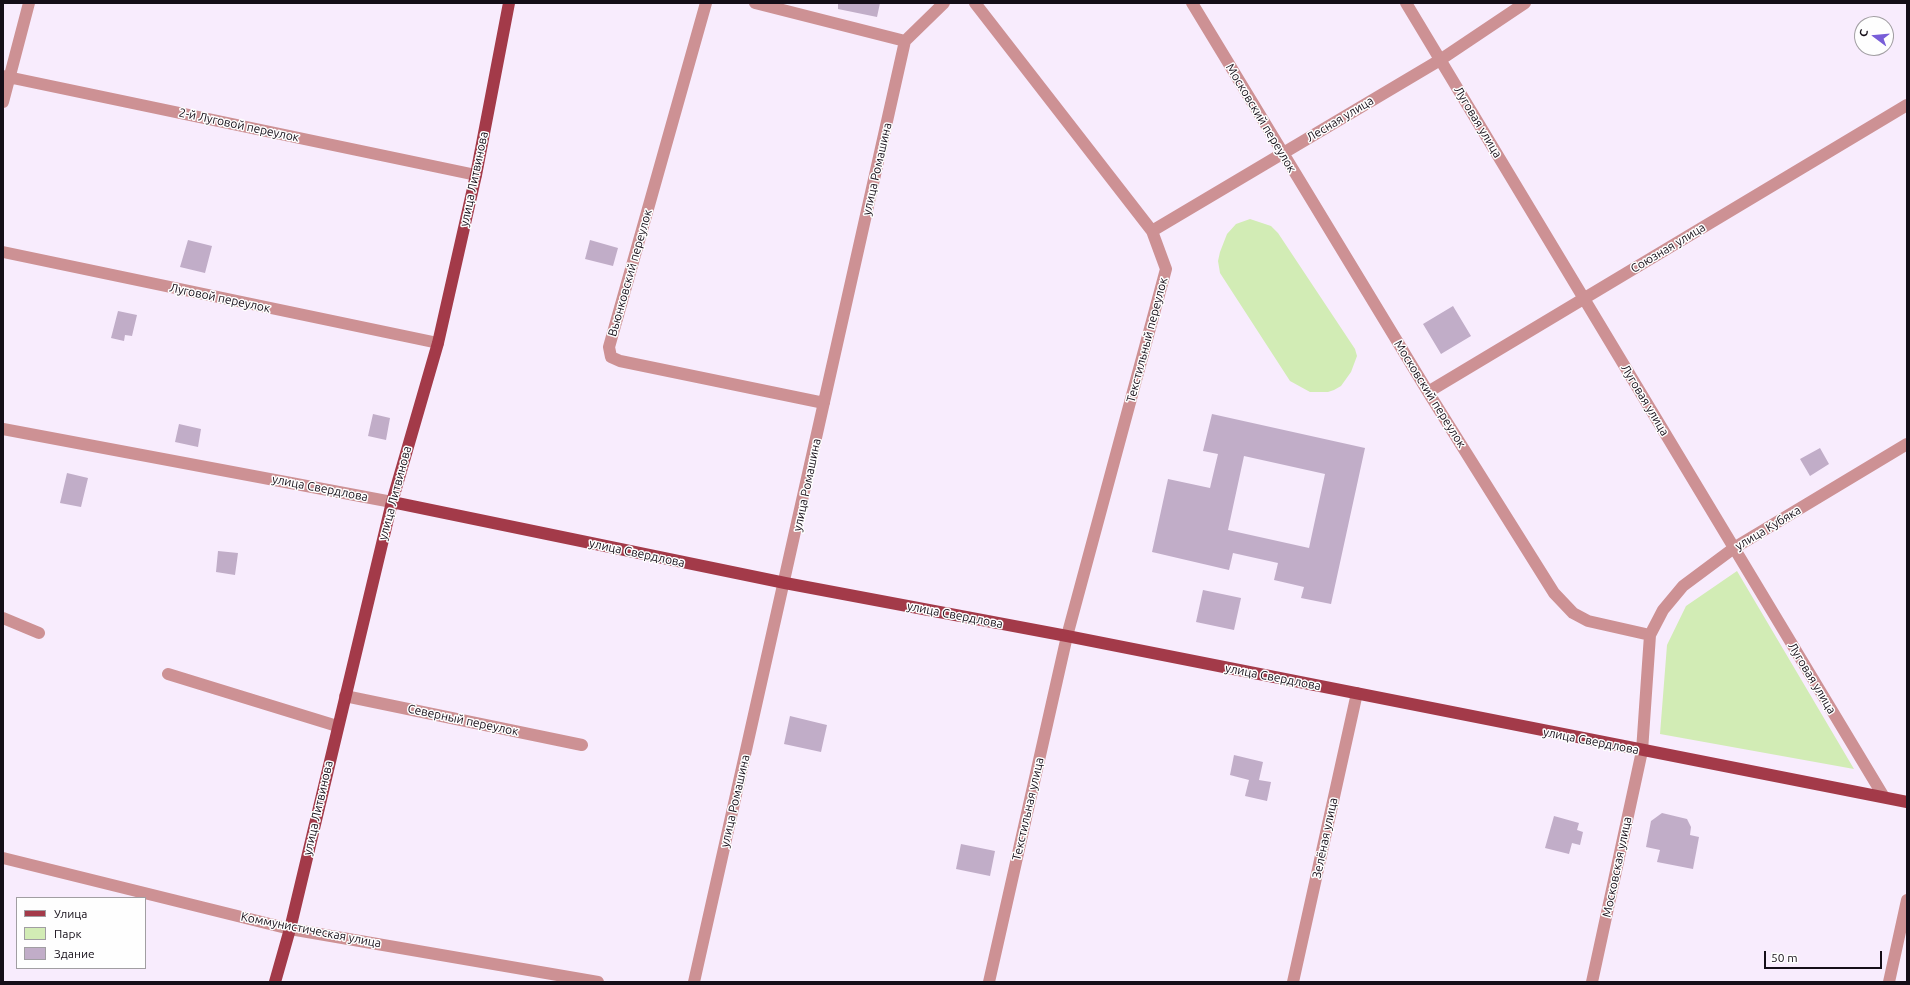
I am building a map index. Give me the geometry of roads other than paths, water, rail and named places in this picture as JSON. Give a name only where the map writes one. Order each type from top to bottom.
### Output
[{"type":"main road","name":"улица Литвинова","points":[[275,982],[290,929],[344,696],[392,502],[438,343],[476,175],[510,3]]},
{"type":"main road","name":"улица Свердлова","points":[[392,502],[785,583],[1067,636],[1642,751],[1907,802]]},
{"type":"street","points":[[3,102],[6,76],[29,3]]},
{"type":"street","name":"Вьюнковский переулок","points":[[706,3],[609,347],[611,357],[620,361],[824,404]]},
{"type":"street","points":[[755,3],[905,41],[944,3]]},
{"type":"street","name":"Текстильный переулок","points":[[975,3],[1152,231],[1166,269],[1067,636]]},
{"type":"street","name":"Московский переулок","points":[[1192,3],[1428,392],[1554,593],[1573,613],[1588,621],[1650,635]]},
{"type":"street","name":"Луговая улица","points":[[1406,3],[1884,797]]},
{"type":"street","name":"Лесная улица","points":[[1152,231],[1440,60],[1525,3]]},
{"type":"street","name":"улица Ромашина","points":[[694,982],[785,583],[905,41]]},
{"type":"street","name":"2-й Луговой переулок","points":[[6,76],[476,175]]},
{"type":"street","name":"Союзная улица","points":[[1428,392],[1907,105]]},
{"type":"street","name":"Луговой переулок","points":[[3,252],[438,343]]},
{"type":"street","name":"улица Свердлова","points":[[3,429],[392,502]]},
{"type":"street","name":"улица Кубяка","points":[[1650,635],[1663,610],[1683,586],[1734,548],[1907,444]]},
{"type":"street","points":[[3,618],[39,633]]},
{"type":"street","points":[[1642,751],[1650,635]]},
{"type":"street","name":"Текстильная улица","points":[[989,982],[1067,636]]},
{"type":"street","points":[[168,674],[337,726]]},
{"type":"street","name":"Зелёная улица","points":[[1294,982],[1357,693]]},
{"type":"street","name":"Северный переулок","points":[[344,696],[582,745]]},
{"type":"street","name":"Московская улица","points":[[1592,982],[1642,751]]},
{"type":"street","name":"Коммунистическая улица","points":[[3,858],[290,929],[598,982]]},
{"type":"street","points":[[1889,982],[1907,900]]}]
